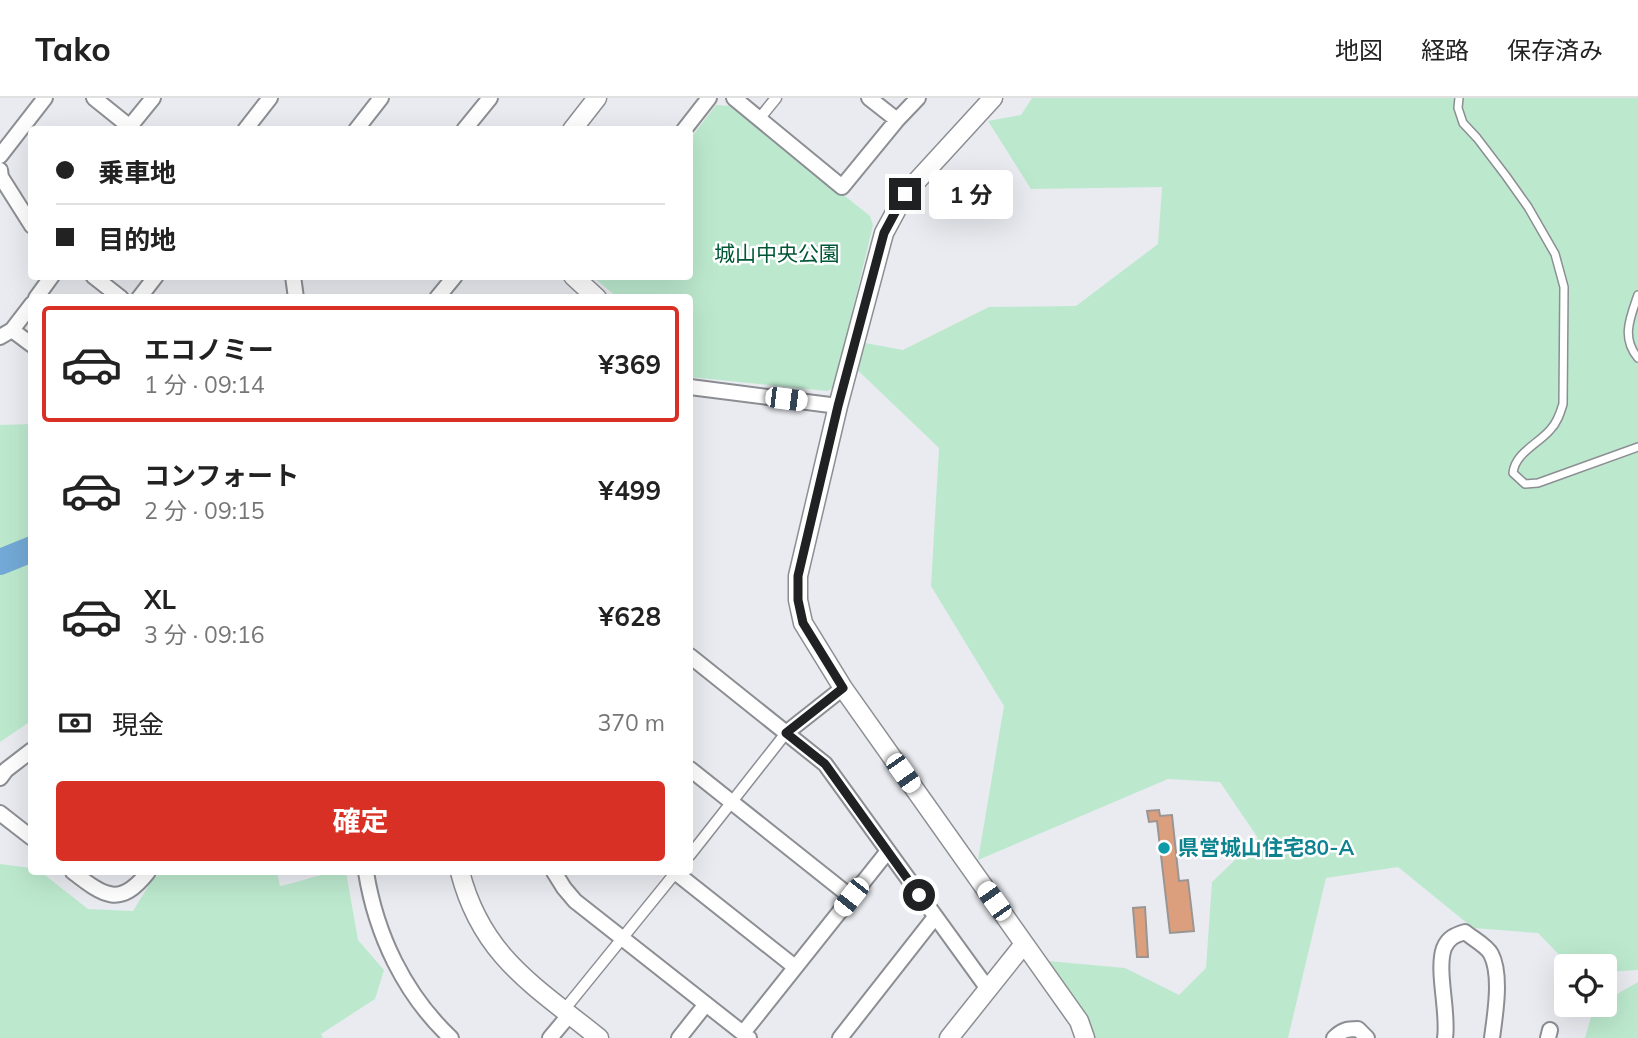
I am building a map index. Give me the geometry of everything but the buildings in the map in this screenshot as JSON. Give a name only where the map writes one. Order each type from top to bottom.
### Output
[{"type":"street","points":[[0,156],[45,98]]},
{"type":"street","points":[[94,98],[127,126]]},
{"type":"street","points":[[131,126],[153,98]]},
{"type":"street","points":[[247,126],[270,98]]},
{"type":"street","points":[[359,126],[382,98]]},
{"type":"street","points":[[575,126],[597,98]]},
{"type":"street","points":[[687,126],[709,98]]},
{"type":"street","points":[[734,98],[842,187],[918,98]]},
{"type":"street","points":[[759,119],[776,98]]},
{"type":"street","points":[[869,98],[897,120]]},
{"type":"street","points":[[993,98],[905,194],[884,233],[838,406],[798,576],[798,600],[803,623],[843,688],[1079,1021],[1085,1038]]},
{"type":"street","points":[[467,126],[484,100]]},
{"type":"street","points":[[0,170],[28,219]]},
{"type":"street","points":[[98,280],[116,294]]},
{"type":"street","points":[[142,294],[153,280]]},
{"type":"street","points":[[440,294],[451,280]]},
{"type":"street","points":[[577,280],[593,294]]},
{"type":"street","points":[[28,308],[6,333],[28,343]]},
{"type":"street","points":[[693,387],[838,406]]},
{"type":"street","points":[[693,658],[825,764],[988,989]]},
{"type":"street","points":[[693,851],[786,733],[843,688]]},
{"type":"street","points":[[0,778],[6,769],[28,753]]},
{"type":"street","points":[[693,771],[851,897]]},
{"type":"street","points":[[0,813],[28,835]]},
{"type":"street","points":[[556,875],[575,901],[746,1035],[795,967],[888,850]]},
{"type":"street","points":[[78,875],[103,894],[116,896],[127,892],[145,875]]},
{"type":"street","points":[[367,875],[373,912],[400,973],[439,1027],[451,1038]]},
{"type":"street","points":[[461,875],[476,919],[505,961],[599,1038]]},
{"type":"street","points":[[550,1038],[623,938],[674,875]]},
{"type":"street","points":[[680,875],[795,967]]},
{"type":"street","points":[[840,1038],[936,917]]},
{"type":"street","points":[[1445,1038],[1447,1027],[1442,966],[1444,949],[1452,936],[1465,932],[1491,953],[1496,976],[1497,1008],[1492,1038]]},
{"type":"street","points":[[949,1038],[1024,944]]},
{"type":"street","points":[[679,1038],[706,1003]]},
{"type":"street","points":[[1334,1038],[1341,1031],[1348,1029],[1358,1030],[1367,1038]]},
{"type":"lane","points":[[1459,98],[1458,108],[1463,124],[1477,138],[1528,207],[1555,254],[1564,287],[1563,404],[1557,421],[1549,432],[1518,459],[1513,473],[1525,484],[1538,483],[1638,447]]},
{"type":"lane","points":[[1638,295],[1632,311],[1628,341],[1629,347],[1638,358]]},
{"type":"green space","points":[[1032,98],[1638,98],[1638,970],[1617,971],[1617,954],[1558,954],[1538,933],[1473,928],[1398,867],[1326,878],[1288,1038],[1092,1038],[1090,1030],[1048,961],[1125,968],[1179,995],[1206,968],[1212,882],[1258,838],[1220,782],[1168,779],[978,860],[1004,706],[931,586],[939,448],[846,359],[854,341],[903,350],[989,307],[1076,306],[1158,244],[1162,187],[1031,189],[988,121],[1021,115]]},
{"type":"green space","name":"城山中央公園","points":[[716,105],[732,106],[870,216],[873,225],[834,388],[827,391],[693,377],[693,294],[613,294],[597,280],[693,280],[693,135]]},
{"type":"green space","points":[[28,424],[28,723],[0,742],[0,425]]},
{"type":"green space","points":[[0,864],[28,868],[28,875],[45,875],[88,909],[133,911],[152,880],[158,875],[278,875],[280,886],[322,875],[347,875],[358,940],[384,970],[375,999],[321,1034],[323,1038],[0,1038]]},
{"type":"green space","points":[[1638,982],[1638,1038],[1585,1038],[1591,1017],[1617,1017],[1617,994]]},
{"type":"waterway","points":[[0,562],[28,551]]},
{"type":"place","name":"県営城山住宅80-A","points":[[1164,848]]},
{"type":"route","points":[[905,194],[884,233],[838,406],[798,576],[798,600],[803,623],[843,688],[786,733],[825,764],[919,895]]}]
